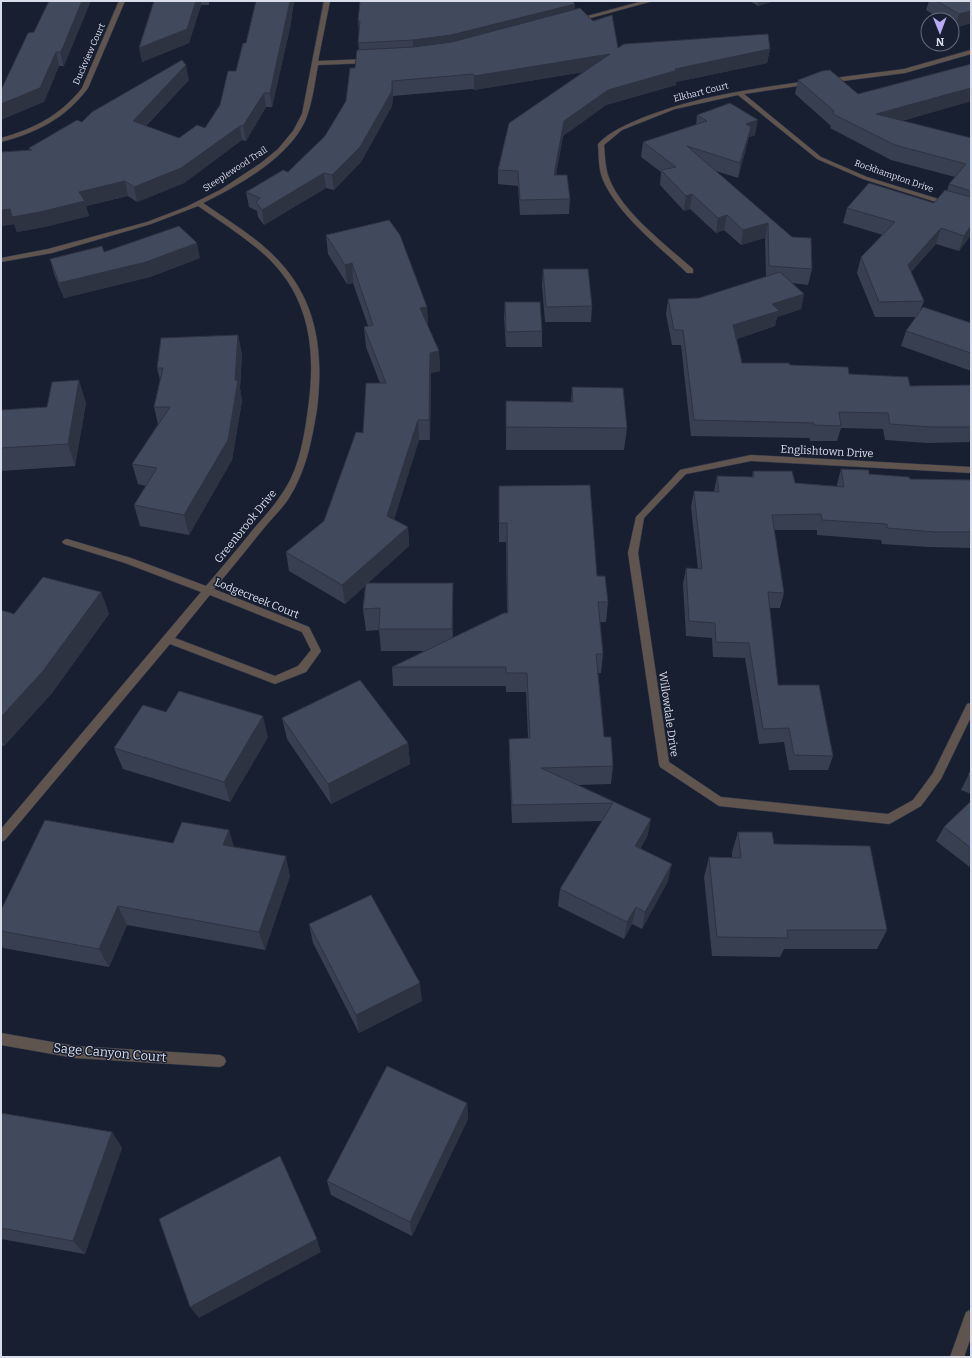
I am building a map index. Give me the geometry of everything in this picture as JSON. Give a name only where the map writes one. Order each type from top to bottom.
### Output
[{"type":"street","name":"Duckview Court","points":[[1,140],[25,134],[44,125],[60,115],[76,101],[85,88],[122,1]]},
{"type":"street","name":"Steeplewood Trail","points":[[1,260],[49,251],[149,223],[198,203],[222,191],[263,164],[280,150],[296,132],[305,114],[326,1]]},
{"type":"street","points":[[567,22],[650,1]]},
{"type":"street","name":"Elkhart Court","points":[[690,271],[634,219],[611,189],[602,166],[602,144],[620,129],[672,108],[739,93],[905,71],[971,52]]},
{"type":"street","points":[[315,63],[376,60]]},
{"type":"street","name":"Rockhampton Drive","points":[[739,93],[819,158],[864,178],[971,211]]},
{"type":"street","name":"Greenbrook Drive","points":[[1,837],[168,639],[285,497],[298,471],[309,434],[317,370],[312,328],[304,302],[287,275],[261,248],[198,203]]},
{"type":"street","name":"Englishtown Drive","points":[[683,472],[751,458],[971,470]]},
{"type":"street","name":"Willowdale Drive","points":[[683,472],[640,517],[633,553],[664,764],[719,801],[889,819],[918,803],[937,776],[971,707]]},
{"type":"street","name":"Lodgecreek Court","points":[[67,542],[104,552],[306,630],[316,650],[302,669],[275,680],[168,639]]},
{"type":"street","name":"Sage Canyon Court","points":[[1,1039],[75,1052],[220,1061]]},
{"type":"street","points":[[957,1357],[971,1318]]},
{"type":"building","points":[[49,1],[82,1],[61,52],[56,52],[40,88],[1,104],[1,90],[28,33],[34,32]]},
{"type":"building","points":[[154,1],[196,1],[187,29],[139,48]]},
{"type":"building","points":[[256,1],[290,1],[270,93],[264,93],[243,126],[240,126],[181,168],[134,187],[125,181],[79,192],[85,201],[12,217],[10,209],[1,210],[1,152],[32,150],[29,148],[77,120],[82,122],[92,112],[182,60],[186,65],[133,121],[179,138],[197,125],[205,128],[220,105],[228,71],[236,71],[243,43],[246,43]]},
{"type":"building","points":[[360,1],[572,1],[575,4],[451,35],[413,40],[358,43]]},
{"type":"building","points":[[937,1],[971,1],[971,11],[960,14],[960,12],[956,12]]},
{"type":"building","points":[[580,8],[593,21],[612,15],[618,48],[624,44],[768,34],[770,49],[675,69],[678,70],[608,90],[564,121],[554,175],[567,175],[570,199],[520,200],[518,171],[498,170],[509,123],[610,54],[474,76],[473,74],[392,81],[392,91],[360,147],[332,175],[324,173],[262,210],[256,202],[260,198],[246,192],[283,170],[288,172],[325,136],[346,101],[350,68],[355,68],[357,50],[414,47],[452,42]]},
{"type":"building","points":[[971,64],[971,88],[876,114],[971,138],[971,191],[949,184],[966,164],[895,145],[833,114],[834,111],[798,80],[822,71],[830,70],[858,94]]},
{"type":"building","points":[[730,103],[758,120],[746,124],[751,127],[740,163],[687,146],[792,237],[811,238],[812,269],[769,266],[768,223],[743,230],[727,215],[718,218],[692,194],[686,196],[661,170],[676,167],[643,142],[707,121],[697,115]]},
{"type":"building","points":[[869,183],[934,203],[945,190],[971,197],[971,226],[964,236],[941,228],[908,265],[924,301],[879,302],[861,257],[895,222],[847,208]]},
{"type":"building","points":[[389,220],[400,235],[427,307],[420,308],[439,351],[430,353],[429,420],[418,420],[387,516],[408,527],[342,585],[286,552],[324,521],[356,432],[363,433],[366,383],[386,383],[364,327],[373,325],[352,263],[345,265],[326,235]]},
{"type":"building","points":[[179,226],[197,243],[146,262],[59,283],[50,259],[102,246],[104,252]]},
{"type":"building","points":[[543,269],[588,269],[592,306],[546,307]]},
{"type":"building","points":[[780,272],[804,294],[772,304],[779,311],[733,325],[742,363],[789,363],[790,365],[848,367],[849,374],[908,377],[910,386],[971,385],[971,427],[932,427],[890,424],[888,413],[839,412],[841,426],[814,425],[814,423],[694,420],[683,330],[674,330],[668,299],[699,298]]},
{"type":"building","points":[[505,302],[540,302],[542,331],[506,332]]},
{"type":"building","points":[[923,307],[971,323],[971,353],[906,331]]},
{"type":"building","points":[[238,335],[235,380],[238,380],[228,440],[184,515],[134,505],[157,468],[132,464],[170,407],[154,407],[163,368],[157,368],[161,338]]},
{"type":"building","points":[[79,380],[68,444],[1,448],[1,410],[47,407],[52,382]]},
{"type":"building","points":[[572,387],[623,388],[627,428],[506,427],[506,401],[573,402]]},
{"type":"building","points":[[841,469],[869,470],[869,474],[909,477],[910,479],[971,480],[971,532],[935,532],[887,528],[887,524],[822,520],[821,514],[772,515],[784,593],[768,592],[778,685],[819,685],[833,756],[794,755],[789,728],[763,729],[749,643],[716,642],[715,623],[689,621],[686,568],[702,569],[694,491],[719,492],[717,476],[754,477],[753,471],[792,471],[795,483],[844,487]]},
{"type":"building","points":[[590,485],[597,576],[605,576],[608,602],[598,602],[603,654],[596,654],[604,737],[611,737],[613,766],[541,768],[651,819],[635,846],[672,864],[645,912],[636,907],[627,922],[560,889],[613,803],[512,805],[509,739],[530,738],[527,673],[506,673],[506,667],[392,667],[504,613],[508,613],[507,523],[499,523],[499,486]]},
{"type":"building","points":[[43,577],[101,592],[43,671],[1,717],[1,610],[14,614]]},
{"type":"building","points":[[366,583],[453,583],[452,629],[379,629],[380,608],[363,609]]},
{"type":"building","points":[[360,680],[408,743],[328,784],[282,718]]},
{"type":"building","points":[[179,691],[263,716],[224,782],[114,748],[143,705],[166,712]]},
{"type":"building","points":[[971,770],[971,777],[968,775]]},
{"type":"building","points":[[971,801],[971,848],[944,827]]},
{"type":"building","points":[[45,820],[173,843],[182,822],[229,830],[223,845],[286,856],[259,932],[118,906],[99,949],[1,931],[1,910]]},
{"type":"building","points":[[738,832],[772,832],[774,844],[870,846],[887,930],[787,930],[788,938],[717,937],[709,857],[741,858]]},
{"type":"building","points":[[371,895],[420,983],[356,1015],[309,924]]},
{"type":"building","points":[[387,1066],[467,1103],[410,1222],[327,1181]]},
{"type":"building","points":[[1,1113],[112,1132],[73,1241],[1,1228]]},
{"type":"building","points":[[280,1156],[317,1239],[190,1307],[159,1219]]}]
